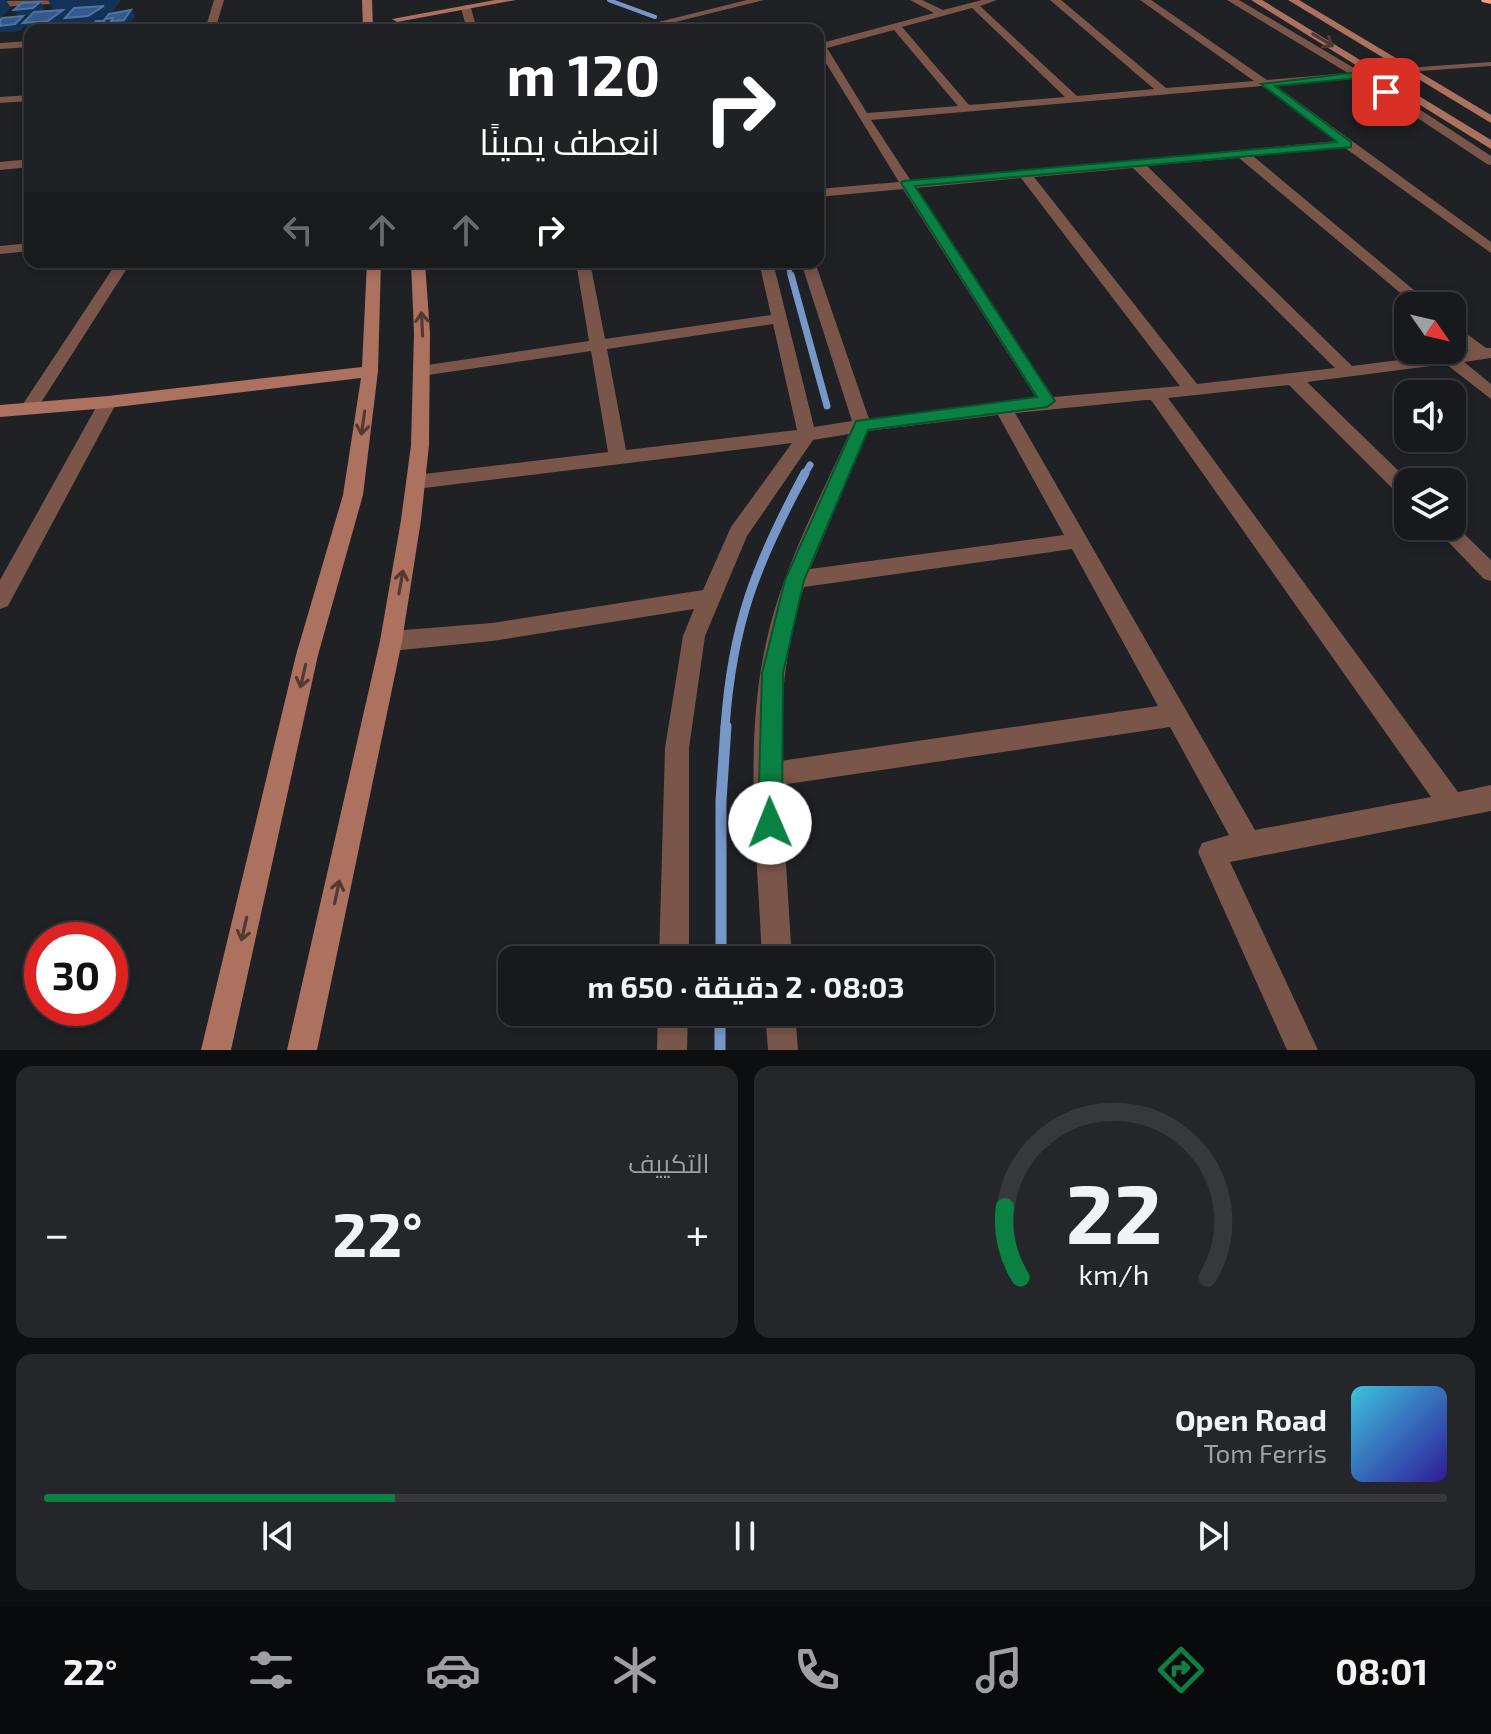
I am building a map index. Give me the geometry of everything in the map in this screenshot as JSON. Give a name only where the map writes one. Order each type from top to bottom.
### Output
[{"type":"street","points":[[0,4],[68,0]]},
{"type":"street","points":[[212,24],[219,0]]},
{"type":"street","points":[[367,0],[368,24]]},
{"type":"street","points":[[397,20],[465,4],[511,0]]},
{"type":"street","points":[[657,24],[759,0]]},
{"type":"street","points":[[915,0],[940,12]]},
{"type":"street","points":[[824,45],[992,0]]},
{"type":"street","points":[[1055,0],[1165,93]]},
{"type":"street","points":[[1145,0],[1266,84],[1491,249]]},
{"type":"street","points":[[1232,0],[1359,75],[1491,161]]},
{"type":"street","points":[[1256,0],[1491,145]]},
{"type":"street","points":[[1293,0],[1491,120]]},
{"type":"street","points":[[465,4],[470,24]]},
{"type":"street","points":[[974,5],[1075,100]]},
{"type":"street","points":[[894,24],[967,109]]},
{"type":"street","points":[[0,46],[24,44]]},
{"type":"street","points":[[824,52],[1047,401]]},
{"type":"street","points":[[864,117],[1266,84],[1359,75],[1371,69],[1401,67]]},
{"type":"street","points":[[0,100],[24,98]]},
{"type":"street","points":[[824,192],[1347,144]]},
{"type":"street","points":[[1240,152],[1408,292]]},
{"type":"street","points":[[1135,162],[1348,371]]},
{"type":"street","points":[[0,166],[24,164]]},
{"type":"street","points":[[1025,174],[1192,390]]},
{"type":"street","points":[[0,250],[24,248]]},
{"type":"street","points":[[29,408],[120,268]]},
{"type":"street","points":[[216,1050],[307,655],[353,495],[370,371],[374,268]]},
{"type":"street","points":[[302,1050],[391,641],[416,482],[421,371],[418,268]]},
{"type":"street","points":[[584,268],[618,456]]},
{"type":"street","points":[[674,946],[677,748],[694,636],[738,533],[807,435],[767,268]]},
{"type":"street","points":[[776,946],[769,775],[772,673],[795,580],[862,425],[810,268]]},
{"type":"street","points":[[421,371],[779,318]]},
{"type":"street","points":[[1466,338],[1487,353]]},
{"type":"street","points":[[1466,356],[1487,353]]},
{"type":"street","points":[[416,482],[807,435],[1047,401],[1192,390],[1402,364]]},
{"type":"street","points":[[1456,364],[1491,393]]},
{"type":"street","points":[[0,411],[108,402],[370,371]]},
{"type":"street","points":[[1292,378],[1394,478]]},
{"type":"street","points":[[1154,392],[1453,806]]},
{"type":"street","points":[[0,600],[108,402]]},
{"type":"street","points":[[1004,409],[1249,845]]},
{"type":"street","points":[[1457,540],[1491,573]]},
{"type":"street","points":[[795,580],[1076,541]]},
{"type":"street","points":[[391,641],[492,632],[711,598]]},
{"type":"street","points":[[769,775],[1175,715]]},
{"type":"street","points":[[1303,1050],[1211,852],[1491,798]]},
{"type":"street","points":[[672,1050],[673,1026]]},
{"type":"street","points":[[781,1026],[783,1050]]},
{"type":"lane","points":[[1401,67],[1491,64]]},
{"type":"building","points":[[40,2],[33,8],[14,10],[22,3]]},
{"type":"building","points":[[104,6],[88,16],[65,18],[74,8]]},
{"type":"building","points":[[63,10],[48,21],[23,23],[34,12]]},
{"type":"building","points":[[131,10],[124,20],[105,19],[109,14]]},
{"type":"building","points":[[23,16],[15,24],[0,26],[2,18]]},
{"type":"waterway","points":[[609,0],[655,17]]},
{"type":"waterway","points":[[789,268],[791,277]]},
{"type":"waterway","points":[[791,275],[827,406]]},
{"type":"waterway","points":[[804,475],[810,465]]},
{"type":"waterway","points":[[725,728],[734,657],[749,596],[773,537],[804,475]]},
{"type":"waterway","points":[[721,946],[721,801],[726,726]]},
{"type":"waterway","points":[[720,1026],[720,1050]]},
{"type":"route","points":[[770,823],[772,673],[795,580],[862,425],[1004,409],[1047,401],[907,183],[1347,144],[1266,84],[1359,75],[1386,92]]}]
